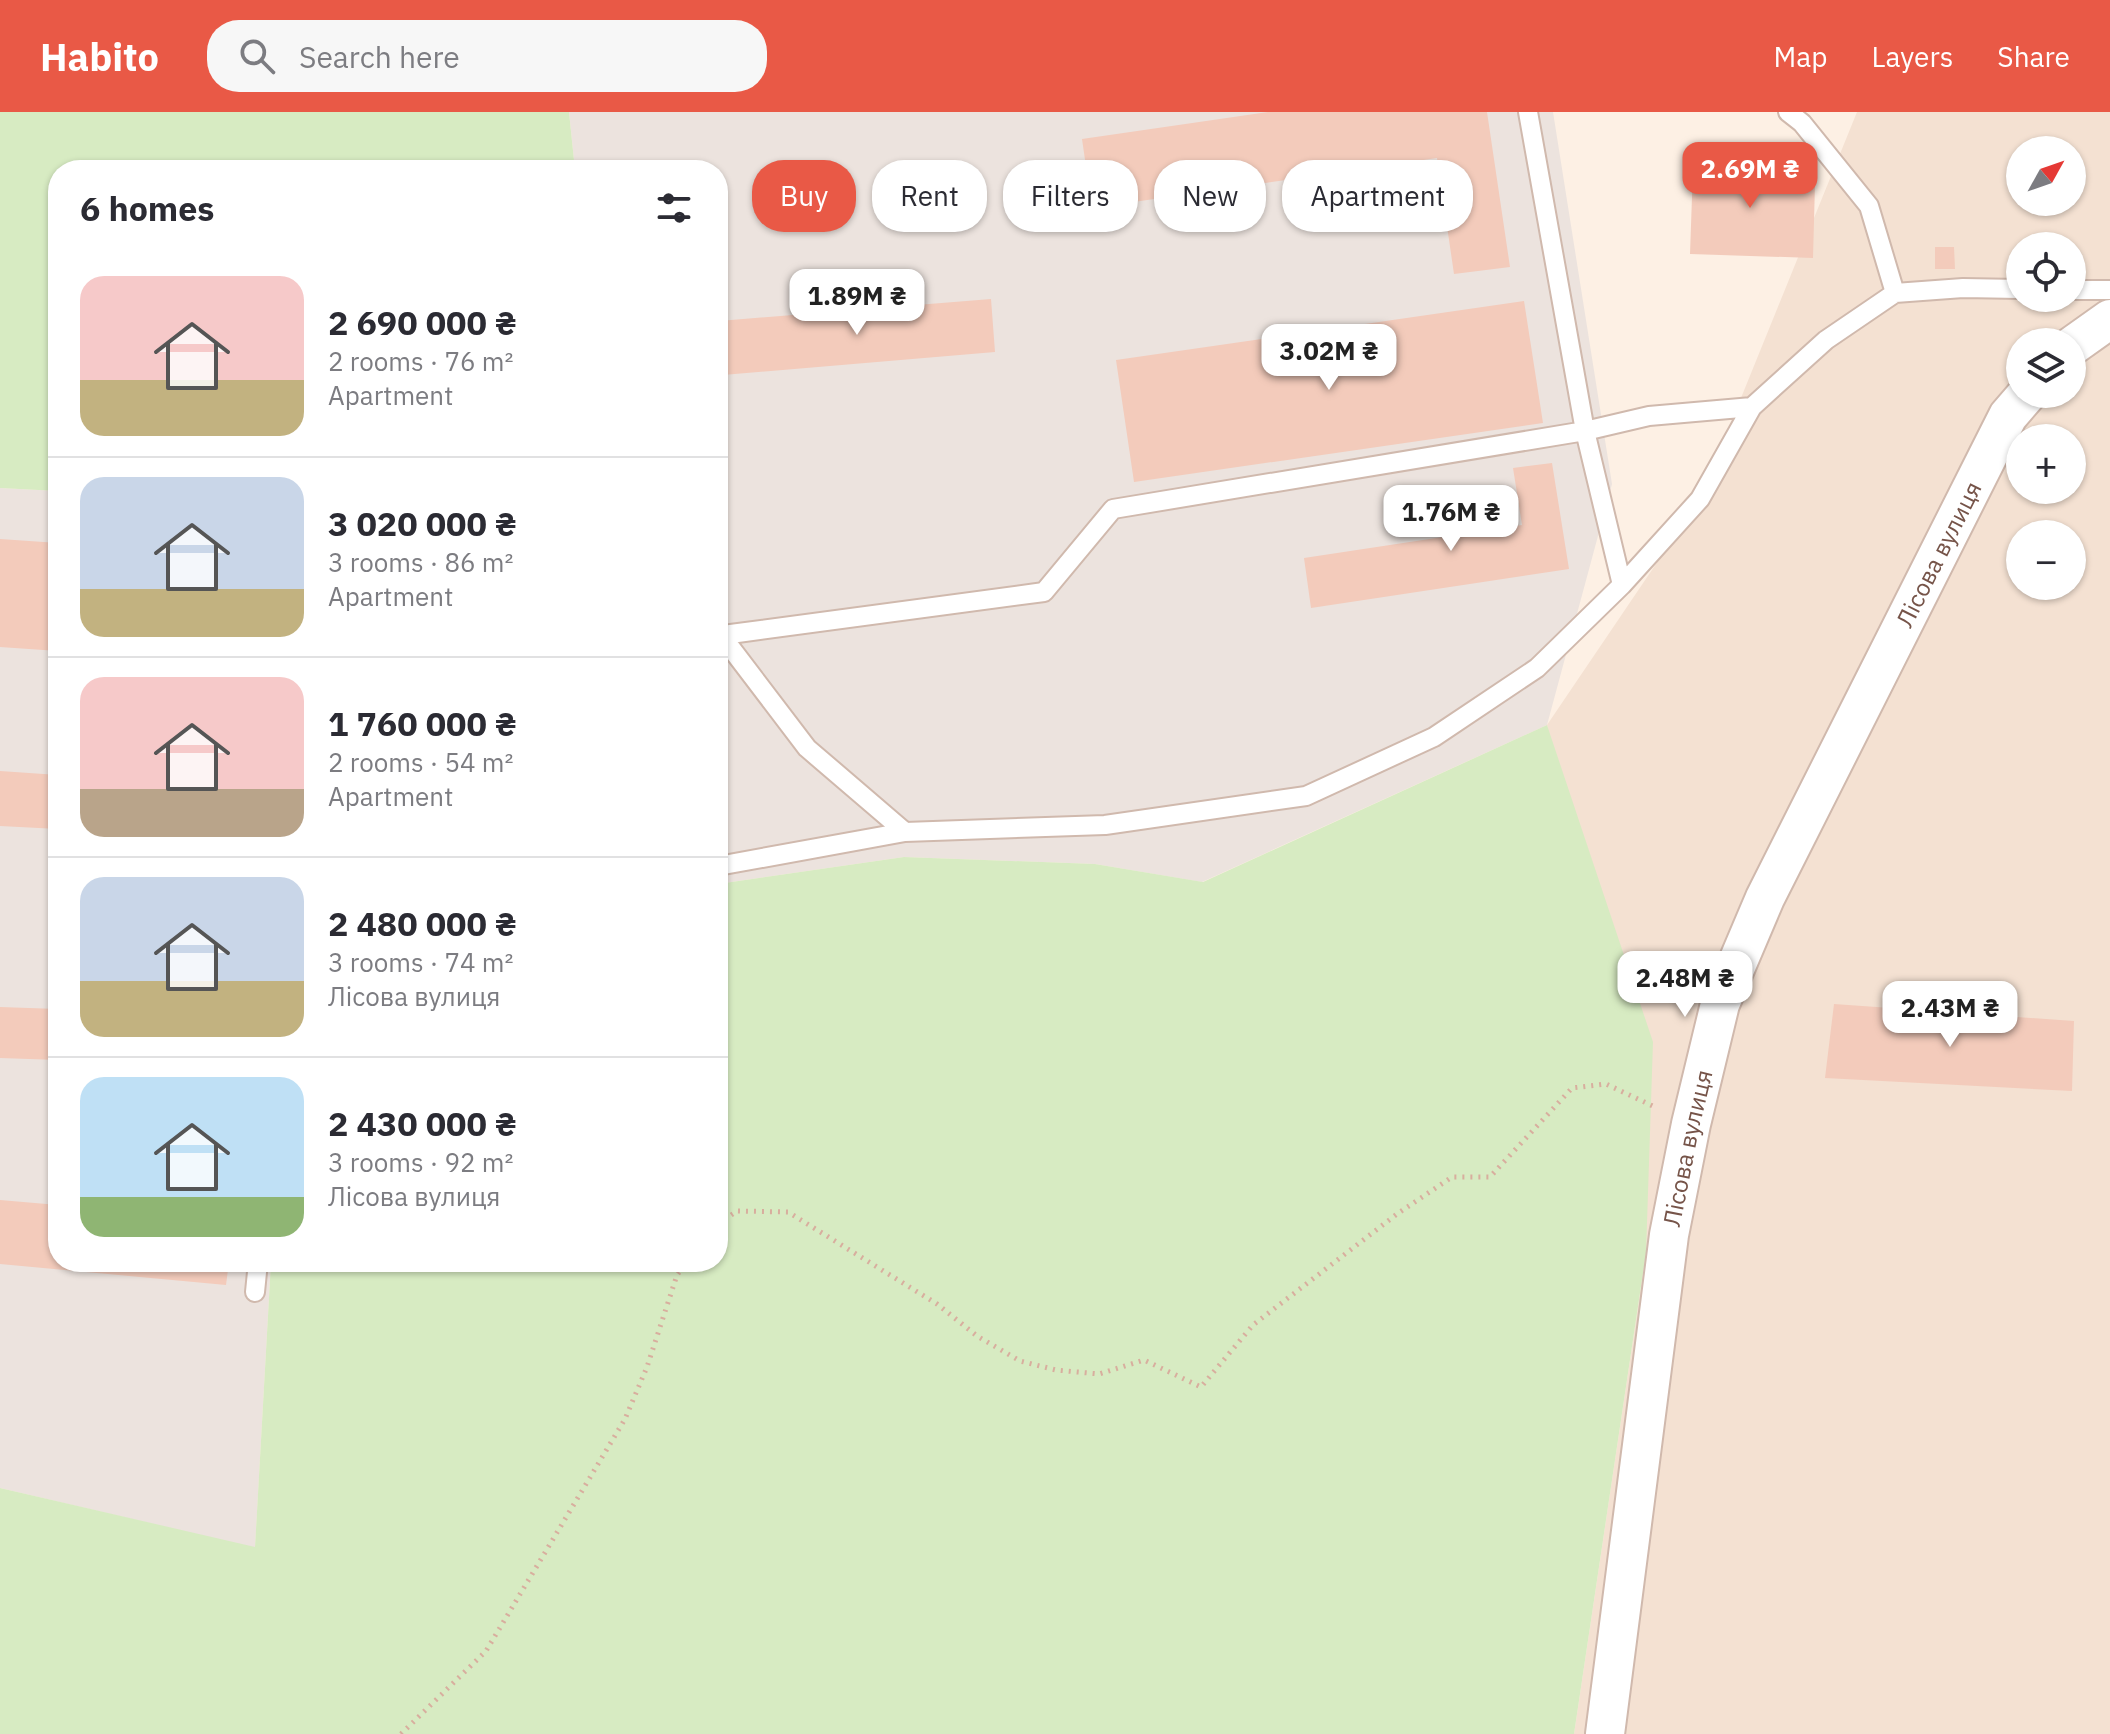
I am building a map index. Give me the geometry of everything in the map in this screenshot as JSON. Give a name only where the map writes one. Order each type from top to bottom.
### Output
[{"type":"street","points":[[2086,336],[2110,319]]},
{"type":"street","name":"Лісова вулиця","points":[[1605,1734],[1669,1235],[1691,1124],[1720,1004],[1765,898],[2008,416],[2015,408]]},
{"type":"lane","points":[[1528,112],[1585,431],[1622,585]]},
{"type":"lane","points":[[1788,112],[1802,123],[1869,206],[1895,293]]},
{"type":"lane","points":[[728,864],[905,832],[1105,825],[1306,796],[1434,737],[1537,668],[1622,585],[1700,499],[1752,407],[1826,340],[1895,293],[2006,289]]},
{"type":"lane","points":[[2086,290],[2110,290]]},
{"type":"lane","points":[[728,632],[1044,592],[1113,509],[1585,431],[1649,416],[1752,407]]},
{"type":"lane","points":[[728,644],[807,748],[905,832]]},
{"type":"lane","points":[[255,1292],[257,1272]]},
{"type":"path","points":[[728,1217],[737,1211],[788,1212],[937,1304],[977,1336],[1020,1361],[1056,1370],[1099,1374],[1144,1360],[1201,1387],[1253,1325],[1397,1214],[1452,1177],[1490,1177],[1572,1088],[1606,1084],[1691,1124]]},
{"type":"path","points":[[401,1734],[486,1651],[625,1419],[647,1367],[679,1272]]},
{"type":"shaded area","points":[[569,112],[1553,112],[1612,484],[1547,725],[1202,882],[1095,864],[904,857],[728,883],[728,160],[574,160]]},
{"type":"shaded area","points":[[1857,112],[2110,112],[2110,1734],[1574,1734],[1646,1253],[1547,725],[1700,499]]},
{"type":"shaded area","points":[[0,488],[48,490],[48,1272],[270,1272],[255,1548],[0,1488]]},
{"type":"green space","points":[[0,112],[569,112],[574,160],[48,160],[48,490],[0,488]]},
{"type":"green space","points":[[1547,725],[1653,1042],[1646,1253],[1574,1734],[0,1734],[0,1488],[255,1547],[270,1272],[728,1272],[728,883],[904,857],[1095,864],[1203,882]]},
{"type":"building","points":[[1268,112],[1487,112],[1510,267],[1454,274],[1448,232],[1473,232],[1473,160],[1282,160],[1282,180],[1266,183],[1266,160],[1154,160],[1154,199],[1138,201],[1138,160],[1085,160],[1082,139]]},
{"type":"building","points":[[1708,152],[1742,153],[1741,168],[1755,169],[1756,156],[1782,157],[1781,183],[1815,184],[1813,258],[1690,254],[1693,168],[1708,169]]},
{"type":"building","points":[[1935,247],[1954,247],[1955,269],[1935,269]]},
{"type":"building","points":[[991,299],[995,352],[728,375],[728,320]]},
{"type":"building","points":[[1524,301],[1543,423],[1134,482],[1116,360]]},
{"type":"building","points":[[1552,463],[1569,569],[1311,608],[1304,558],[1522,525],[1513,468]]},
{"type":"building","points":[[0,539],[48,542],[48,650],[0,647]]},
{"type":"building","points":[[0,771],[48,774],[48,828],[0,826]]},
{"type":"building","points":[[1834,1004],[2074,1021],[2072,1091],[1825,1078]]},
{"type":"building","points":[[0,1007],[48,1009],[48,1060],[0,1058]]},
{"type":"building","points":[[0,1200],[48,1204],[48,1268],[0,1264]]},
{"type":"building","points":[[86,1272],[228,1272],[226,1285]]}]
